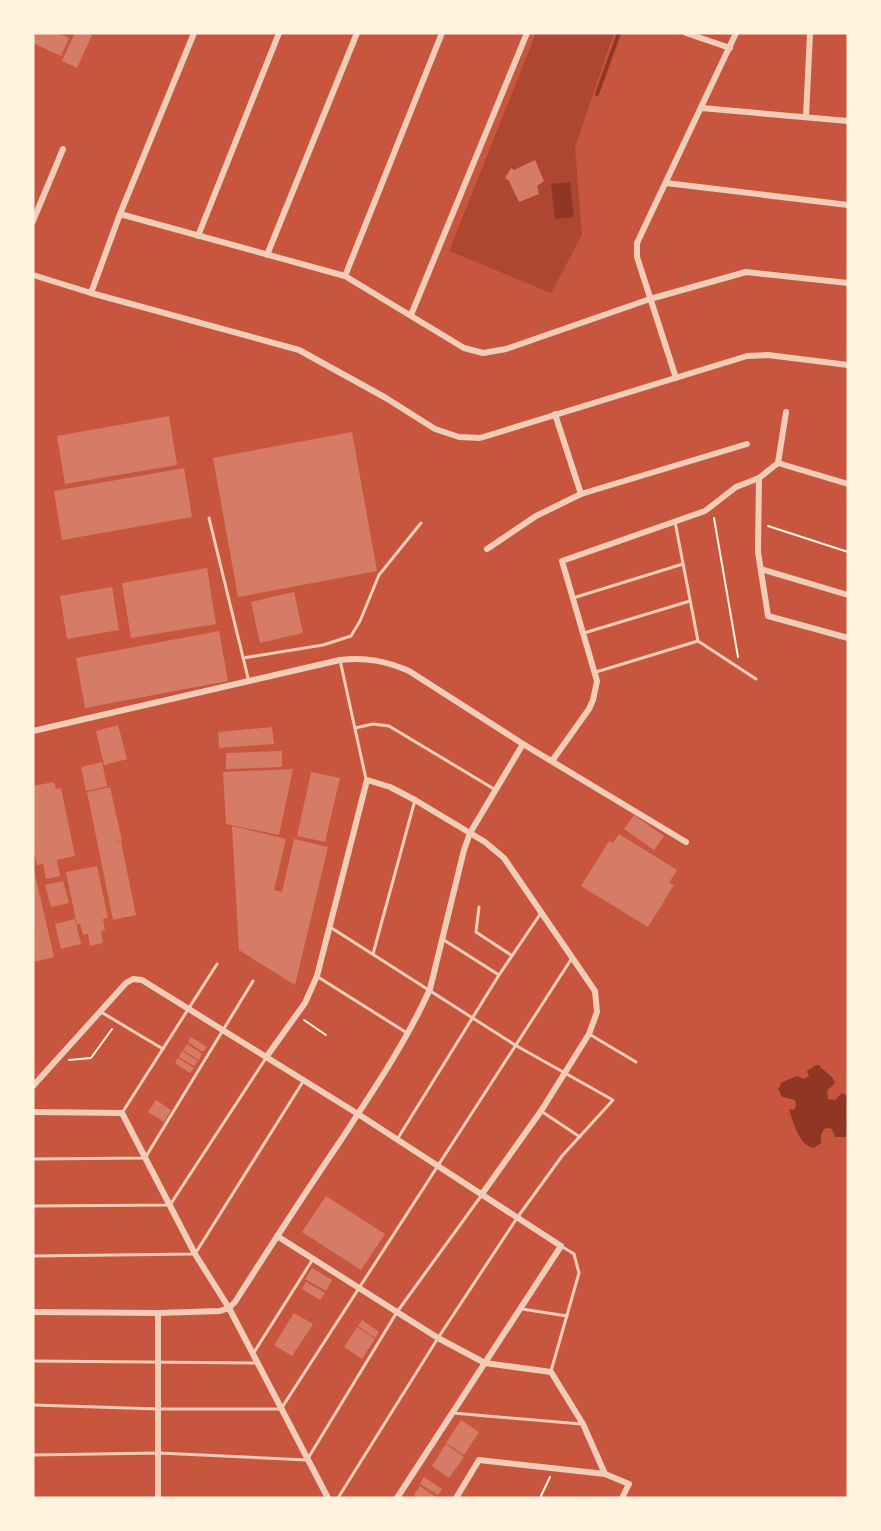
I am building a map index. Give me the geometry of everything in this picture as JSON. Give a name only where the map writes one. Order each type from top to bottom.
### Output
[{"type":"street","points":[[91,293],[120,214],[195,33]]},
{"type":"street","points":[[198,236],[279,33]]},
{"type":"street","points":[[267,255],[357,33]]},
{"type":"street","points":[[345,276],[442,33]]},
{"type":"street","points":[[411,315],[527,33]]},
{"type":"street","points":[[686,33],[730,48]]},
{"type":"street","points":[[676,378],[637,257],[637,243],[736,33]]},
{"type":"street","points":[[806,117],[810,33]]},
{"type":"street","points":[[701,108],[848,121]]},
{"type":"street","points":[[33,220],[63,149]]},
{"type":"street","points":[[666,183],[848,205]]},
{"type":"street","points":[[120,214],[345,276],[464,348],[483,353],[506,349],[650,299],[746,272],[848,283]]},
{"type":"street","points":[[33,274],[91,293],[299,350],[386,398],[435,429],[459,437],[480,438],[747,356],[768,354],[848,365]]},
{"type":"street","points":[[552,761],[593,700],[597,690],[596,672],[562,561],[705,511],[736,487],[759,478],[778,464],[786,412]]},
{"type":"street","points":[[555,414],[581,494]]},
{"type":"street","points":[[487,549],[536,516],[581,494],[747,444]]},
{"type":"street","points":[[778,464],[848,484]]},
{"type":"street","points":[[759,478],[757,523],[768,616],[848,638]]},
{"type":"street","points":[[761,569],[848,595]]},
{"type":"street","points":[[33,731],[340,660],[375,659],[392,663],[409,671],[686,842]]},
{"type":"street","points":[[33,1312],[158,1313],[220,1311],[229,1308],[358,1114],[408,1034],[430,989],[470,833],[524,744]]},
{"type":"street","points":[[267,1056],[312,991],[367,780],[390,787],[415,800],[494,848],[504,858],[542,912],[595,992],[597,1012],[589,1034],[565,1074],[482,1194]]},
{"type":"street","points":[[33,1086],[126,983],[133,979],[142,980],[267,1056],[561,1246],[397,1498]]},
{"type":"street","points":[[33,1112],[122,1113],[195,1254],[229,1308],[328,1498]]},
{"type":"street","points":[[277,1236],[438,1338],[485,1363],[551,1372],[583,1424],[605,1474]]},
{"type":"street","points":[[158,1313],[158,1498]]},
{"type":"street","points":[[456,1498],[479,1460],[605,1474],[629,1484],[622,1498]]},
{"type":"lane","points":[[209,518],[249,682]]},
{"type":"lane","points":[[675,521],[698,641],[756,679]]},
{"type":"lane","points":[[243,658],[323,645],[351,636],[360,621],[379,575],[422,523]]},
{"type":"lane","points":[[573,598],[683,564]]},
{"type":"lane","points":[[584,633],[690,601]]},
{"type":"lane","points":[[596,672],[698,641]]},
{"type":"lane","points":[[340,660],[367,780]]},
{"type":"lane","points":[[355,728],[373,724],[389,726],[495,789]]},
{"type":"lane","points":[[373,954],[415,800]]},
{"type":"lane","points":[[479,907],[476,932],[512,956]]},
{"type":"lane","points":[[398,1140],[499,975],[542,912]]},
{"type":"lane","points":[[330,927],[515,1045],[613,1100],[562,1156],[518,1218],[438,1338],[338,1498]]},
{"type":"lane","points":[[442,939],[499,975]]},
{"type":"lane","points":[[33,1405],[159,1409],[281,1408],[572,958]]},
{"type":"lane","points":[[122,1113],[218,964]]},
{"type":"lane","points":[[317,976],[408,1034]]},
{"type":"lane","points":[[33,1160],[145,1158],[253,981]]},
{"type":"lane","points":[[101,1012],[163,1049]]},
{"type":"lane","points":[[589,1034],[636,1062]]},
{"type":"lane","points":[[33,1206],[170,1205],[267,1056]]},
{"type":"lane","points":[[33,1256],[195,1254],[304,1080]]},
{"type":"lane","points":[[541,1111],[580,1137]]},
{"type":"lane","points":[[33,1455],[159,1453],[307,1460],[397,1312],[482,1194]]},
{"type":"lane","points":[[551,1372],[579,1273],[574,1254],[561,1246]]},
{"type":"lane","points":[[252,1355],[313,1259]]},
{"type":"lane","points":[[520,1309],[567,1316]]},
{"type":"lane","points":[[33,1360],[257,1363]]},
{"type":"lane","points":[[452,1413],[583,1424]]},
{"type":"path","points":[[712,506],[740,667]]},
{"type":"path","points":[[757,523],[848,552]]},
{"type":"path","points":[[297,1015],[326,1035]]},
{"type":"path","points":[[54,1062],[91,1058],[117,1022]]},
{"type":"path","points":[[540,1498],[554,1469]]},
{"type":"shaded area","points":[[536,33],[614,33],[575,148],[582,235],[551,293],[449,251]]},
{"type":"shaded area","points":[[570,182],[574,217],[555,219],[551,184]]},
{"type":"shaded area","points":[[819,1065],[834,1080],[835,1083],[827,1091],[828,1099],[835,1100],[842,1093],[848,1096],[848,1137],[835,1137],[832,1129],[824,1129],[821,1143],[814,1148],[804,1143],[795,1127],[789,1109],[794,1110],[796,1107],[795,1100],[782,1097],[778,1089],[782,1082],[797,1076],[804,1079],[809,1076],[807,1071]]},
{"type":"building","points":[[34,33],[58,33],[69,38],[61,56],[33,43]]},
{"type":"building","points":[[75,33],[93,33],[77,68],[62,61]]},
{"type":"building","points":[[535,160],[544,181],[537,186],[539,194],[519,202],[509,181],[505,178],[511,168],[514,170]]},
{"type":"building","points":[[169,416],[177,465],[65,484],[57,436]]},
{"type":"building","points":[[352,432],[377,571],[238,597],[213,458]]},
{"type":"building","points":[[184,468],[192,517],[62,540],[54,491]]},
{"type":"building","points":[[207,568],[216,624],[131,638],[122,583]]},
{"type":"building","points":[[112,587],[119,630],[67,639],[60,596]]},
{"type":"building","points":[[294,592],[303,633],[260,643],[251,602]]},
{"type":"building","points":[[219,631],[228,681],[85,708],[76,658]]},
{"type":"building","points":[[118,725],[127,759],[104,765],[96,731]]},
{"type":"building","points":[[272,727],[274,744],[219,748],[218,732]]},
{"type":"building","points":[[282,751],[282,767],[226,769],[226,753]]},
{"type":"building","points":[[102,762],[107,786],[86,791],[81,767]]},
{"type":"building","points":[[293,769],[279,835],[226,824],[223,772]]},
{"type":"building","points":[[311,772],[340,778],[325,842],[297,836]]},
{"type":"building","points":[[54,782],[56,789],[61,788],[75,856],[57,860],[60,876],[46,879],[43,864],[37,865],[33,847],[33,786]]},
{"type":"building","points":[[110,787],[122,841],[114,842],[121,842],[136,915],[113,920],[87,792]]},
{"type":"building","points":[[634,815],[664,836],[654,850],[624,829]]},
{"type":"building","points":[[232,826],[286,839],[274,890],[282,892],[294,839],[328,847],[295,985],[239,950]]},
{"type":"building","points":[[619,834],[677,870],[669,883],[674,885],[648,927],[581,886],[609,841],[613,843]]},
{"type":"building","points":[[33,866],[54,957],[33,962]]},
{"type":"building","points":[[97,866],[108,918],[103,919],[105,930],[101,931],[103,943],[90,946],[88,934],[83,935],[80,924],[77,925],[66,872]]},
{"type":"building","points":[[63,881],[69,903],[51,907],[45,885]]},
{"type":"building","points":[[75,919],[81,944],[61,949],[55,924]]},
{"type":"building","points":[[191,1037],[207,1047],[203,1052],[188,1042]]},
{"type":"building","points":[[187,1044],[202,1054],[199,1060],[183,1050]]},
{"type":"building","points":[[182,1051],[198,1061],[194,1066],[179,1057]]},
{"type":"building","points":[[178,1058],[194,1068],[190,1073],[175,1063]]},
{"type":"building","points":[[156,1100],[171,1110],[164,1122],[148,1112]]},
{"type":"building","points":[[326,1196],[385,1234],[361,1270],[302,1232]]},
{"type":"building","points":[[312,1268],[332,1280],[326,1291],[305,1279]]},
{"type":"building","points":[[306,1282],[325,1293],[320,1300],[302,1289]]},
{"type":"building","points":[[294,1313],[313,1324],[292,1356],[274,1345]]},
{"type":"building","points":[[362,1320],[379,1332],[375,1338],[358,1326]]},
{"type":"building","points":[[357,1327],[375,1339],[362,1359],[344,1347]]},
{"type":"building","points":[[461,1420],[479,1432],[464,1455],[446,1443]]},
{"type":"building","points":[[446,1444],[464,1457],[449,1478],[432,1466]]},
{"type":"building","points":[[424,1477],[442,1489],[438,1495],[420,1484]]},
{"type":"building","points":[[420,1486],[437,1498],[419,1498],[414,1495]]},
{"type":"waterway","points":[[597,94],[619,33]]}]
